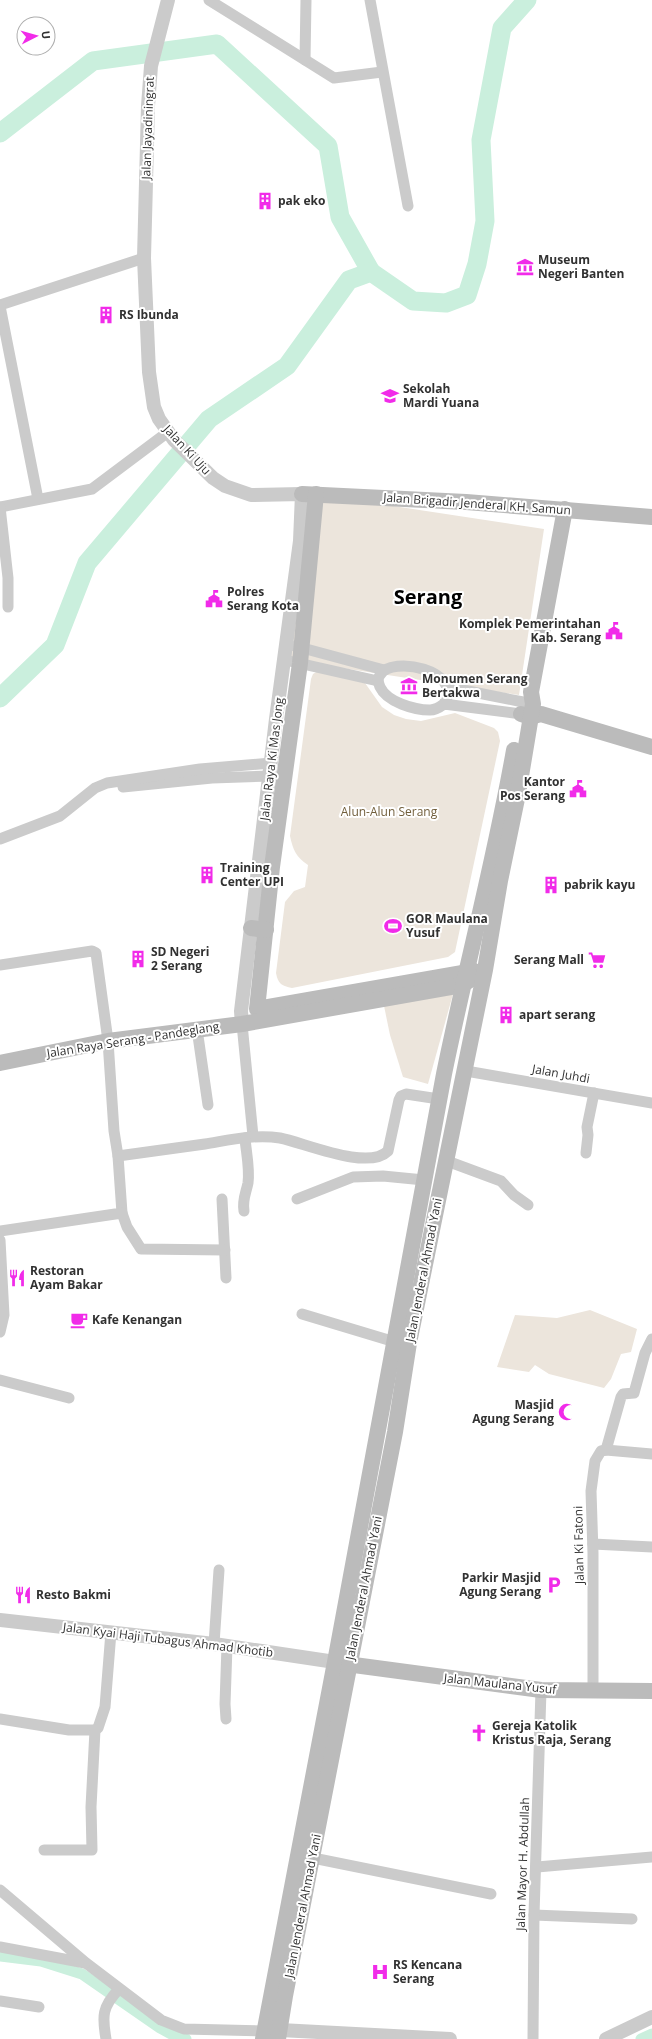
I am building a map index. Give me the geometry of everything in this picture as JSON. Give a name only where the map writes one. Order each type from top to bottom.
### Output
[{"type":"main road","name":"Jalan Brigadir Jenderal KH. Samun","points":[[309,494],[565,509],[652,517]]},
{"type":"main road","points":[[309,494],[294,646],[258,929],[257,1009],[340,1001],[463,979],[485,970]]},
{"type":"main road","name":"Jalan Jenderal Ahmad Yani","points":[[271,2035],[342,1663],[395,1432],[409,1343],[466,1071],[500,881],[518,794],[530,707],[565,509]]},
{"type":"main road","points":[[530,707],[652,747]]},
{"type":"main road","name":"Jalan Jenderal Ahmad Yani","points":[[271,2035],[285,1996],[313,1858],[342,1663],[395,1342],[439,1099],[463,979],[505,801],[530,707]]},
{"type":"main road","name":"Jalan Raya Serang - Pandeglang","points":[[0,1063],[108,1041],[242,1024],[340,1001]]},
{"type":"main road","points":[[418,1212],[435,1215]]},
{"type":"main road","name":"Jalan Maulana Yusuf","points":[[342,1663],[541,1690],[652,1691]]},
{"type":"street","name":"Jalan Jayadiningrat","points":[[144,258],[145,194],[151,66],[168,0]]},
{"type":"street","points":[[209,0],[334,78],[382,72]]},
{"type":"street","points":[[305,60],[306,0]]},
{"type":"street","points":[[370,0],[382,72],[408,206]]},
{"type":"street","points":[[38,499],[0,305],[144,258]]},
{"type":"street","name":"Jalan Ki Uju","points":[[144,258],[151,394],[159,419],[171,436],[213,478],[225,486],[250,495],[309,494]]},
{"type":"street","points":[[8,607],[8,578],[0,507],[92,489],[171,436]]},
{"type":"street","points":[[294,646],[384,670]]},
{"type":"street","points":[[292,662],[378,681]]},
{"type":"street","name":"Jalan Raya Ki Mas Jong","points":[[242,1024],[242,1011],[258,929],[270,769],[292,662]]},
{"type":"street","points":[[448,687],[447,699],[444,704],[437,709],[430,710],[394,702],[386,697],[378,681],[379,675],[384,670],[398,666],[437,674],[448,687],[530,707]]},
{"type":"street","points":[[444,704],[530,707]]},
{"type":"street","points":[[0,839],[60,816],[95,788],[106,784],[124,787],[212,778],[270,769]]},
{"type":"street","points":[[0,965],[94,952],[97,956],[108,1041],[114,1131],[118,1156],[122,1213],[127,1227],[141,1249],[225,1250]]},
{"type":"street","points":[[242,1024],[249,1137],[248,1184],[243,1203],[244,1211]]},
{"type":"street","points":[[197,1029],[208,1105]]},
{"type":"street","name":"Jalan Juhdi","points":[[466,1071],[652,1103]]},
{"type":"street","points":[[586,1153],[588,1135],[587,1127],[594,1093]]},
{"type":"street","points":[[118,1156],[249,1137],[279,1138],[334,1154],[356,1157],[376,1157],[383,1155],[388,1151],[401,1096],[406,1094],[439,1099]]},
{"type":"street","points":[[446,1161],[501,1181],[514,1195],[528,1205]]},
{"type":"street","points":[[297,1199],[353,1177],[383,1176],[424,1180]]},
{"type":"street","points":[[222,1199],[226,1278]]},
{"type":"street","points":[[0,1231],[122,1213]]},
{"type":"street","points":[[0,1240],[4,1296],[4,1315],[0,1332]]},
{"type":"street","points":[[302,1314],[395,1342]]},
{"type":"street","points":[[652,1339],[645,1353],[634,1393],[623,1394],[621,1397],[606,1450],[652,1454]]},
{"type":"street","points":[[0,1380],[69,1398]]},
{"type":"street","name":"Jalan Ki Fatoni","points":[[593,1691],[593,1544],[591,1491],[595,1461],[601,1451],[606,1450]]},
{"type":"street","points":[[593,1544],[652,1547]]},
{"type":"street","points":[[219,1570],[220,1645],[226,1719]]},
{"type":"street","name":"Jalan Kyai Haji Tubagus Ahmad Khotib","points":[[0,1620],[220,1645],[342,1663]]},
{"type":"street","points":[[0,1719],[69,1730],[95,1730],[100,1726],[105,1706],[111,1632]]},
{"type":"street","name":"Jalan Mayor H. Abdullah","points":[[533,2039],[534,1915],[537,1867],[541,1690]]},
{"type":"street","points":[[44,1850],[92,1850],[91,1806],[95,1730]]},
{"type":"street","points":[[537,1867],[652,1857]]},
{"type":"street","points":[[313,1858],[491,1894]]},
{"type":"street","points":[[0,1890],[86,1963],[114,1995],[161,2020],[183,2034],[450,2039]]},
{"type":"street","points":[[534,1915],[632,1919]]},
{"type":"street","points":[[0,1947],[86,1963]]},
{"type":"street","points":[[106,2039],[104,2016],[105,2006],[114,1995]]},
{"type":"street","points":[[0,2001],[39,2007]]},
{"type":"street","points":[[606,2039],[652,2016]]},
{"type":"green space","points":[[308,493],[544,529],[519,695],[283,659]]},
{"type":"green space","name":"Alun-Alun Serang","points":[[318,671],[365,683],[382,707],[394,715],[406,719],[421,721],[455,713],[494,728],[498,732],[500,741],[455,952],[448,957],[292,988],[281,984],[276,973],[285,902],[294,891],[305,887],[308,865],[296,853],[290,836],[311,679],[313,674]]},
{"type":"green space","points":[[453,994],[428,1084],[403,1077],[390,1035],[383,1001]]},
{"type":"green space","points":[[590,1310],[637,1329],[631,1352],[621,1354],[611,1379],[604,1388],[549,1374],[535,1365],[529,1372],[497,1367],[515,1315],[557,1318]]},
{"type":"waterway","points":[[0,698],[55,645],[87,563],[209,419],[287,366],[349,280],[371,272],[413,301],[446,303],[467,295],[477,264],[485,221],[481,140],[502,28],[527,0]]},
{"type":"waterway","points":[[0,133],[93,61],[217,44],[328,146],[340,217],[371,272]]},
{"type":"waterway","points":[[0,1956],[41,1961],[82,1974],[160,2028],[173,2035],[186,2039]]},
{"type":"waterway","points":[[641,2039],[652,2034]]},
{"type":"place","name":"pak eko","points":[[265,201]]},
{"type":"place","name":"Museum Negeri Banten","points":[[525,267]]},
{"type":"place","name":"RS Ibunda","points":[[106,315]]},
{"type":"place","name":"Sekolah Mardi Yuana","points":[[390,396]]},
{"type":"place","name":"Polres Serang Kota","points":[[214,599]]},
{"type":"place","name":"Komplek Pemerintahan Kab. Serang","points":[[614,631]]},
{"type":"place","name":"Monumen Serang Bertakwa","points":[[409,686]]},
{"type":"place","name":"Kantor Pos Serang","points":[[578,789]]},
{"type":"place","name":"Training Center UPI","points":[[207,875]]},
{"type":"place","name":"pabrik kayu","points":[[551,885]]},
{"type":"place","name":"GOR Maulana Yusuf","points":[[393,926]]},
{"type":"place","name":"SD Negeri 2 Serang","points":[[138,959]]},
{"type":"place","name":"Serang Mall","points":[[597,960]]},
{"type":"place","name":"apart serang","points":[[506,1015]]},
{"type":"place","name":"Restoran Ayam Bakar","points":[[17,1278]]},
{"type":"place","name":"Kafe Kenangan","points":[[79,1320]]},
{"type":"place","name":"Masjid Agung Serang","points":[[567,1412]]},
{"type":"place","name":"Parkir Masjid Agung Serang","points":[[554,1585]]},
{"type":"place","name":"Resto Bakmi","points":[[23,1595]]},
{"type":"place","name":"Gereja Katolik Kristus Raja, Serang","points":[[479,1733]]},
{"type":"place","name":"RS Kencana Serang","points":[[380,1972]]},
{"type":"district","name":"Serang","points":[[428,597]]}]
